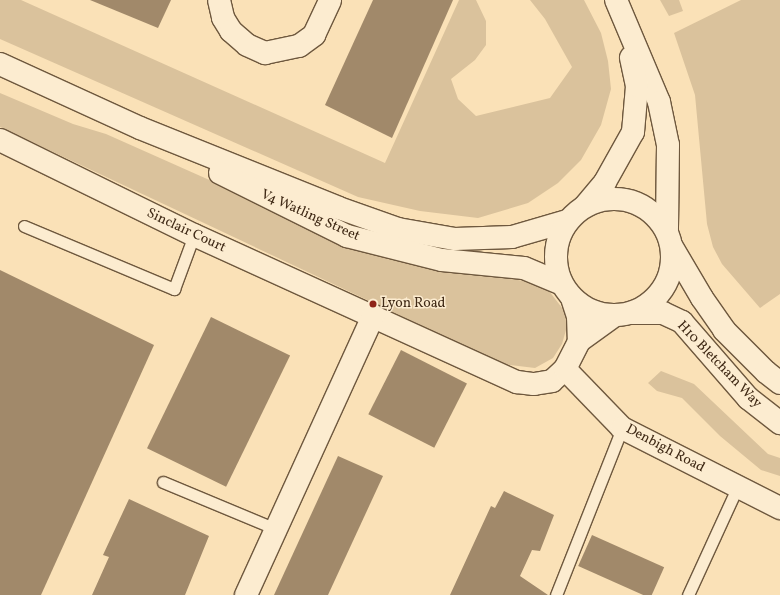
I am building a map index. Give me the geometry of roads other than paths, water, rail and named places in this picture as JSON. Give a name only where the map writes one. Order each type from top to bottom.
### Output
[{"type":"street","points":[[219,0],[223,18],[231,31],[247,45],[265,53],[299,46],[314,35],[330,0]]},
{"type":"street","points":[[246,595],[373,316],[517,382],[534,384],[552,381],[565,369],[579,341],[578,316],[555,262],[557,240],[567,221],[585,206],[605,182],[633,132],[637,86],[619,6]]},
{"type":"street","points":[[579,341],[623,314],[650,303],[664,287],[671,268],[669,240],[668,145],[659,102],[619,6]]},
{"type":"street","name":"V4 Watling Street","points":[[0,64],[140,128],[339,208],[398,229],[455,239],[512,237],[567,221]]},
{"type":"street","name":"V4 Watling Street","points":[[140,128],[234,182],[347,236],[442,260],[524,268],[567,291]]},
{"type":"street","name":"Sinclair Court","points":[[0,140],[194,235],[373,316]]},
{"type":"street","points":[[585,206],[603,199],[628,201],[640,205],[656,216],[669,240]]},
{"type":"street","name":"H10 Bletcham Way","points":[[669,240],[712,314],[724,330],[766,372],[780,382]]},
{"type":"street","points":[[567,291],[592,311],[623,314]]},
{"type":"street","name":"H10 Bletcham Way","points":[[623,314],[663,313],[682,322],[748,398],[780,423]]},
{"type":"street","name":"H10 Bletcham Way","points":[[712,314],[780,365]]},
{"type":"street","name":"Denbigh Road","points":[[565,369],[622,428],[737,488],[780,508]]},
{"type":"lane","points":[[24,226],[174,289],[194,235]]},
{"type":"lane","points":[[556,595],[622,428]]},
{"type":"lane","points":[[163,482],[276,529]]},
{"type":"lane","points":[[688,595],[737,488]]},
{"type":"place","name":"Lyon Road","points":[[373,304]]}]
